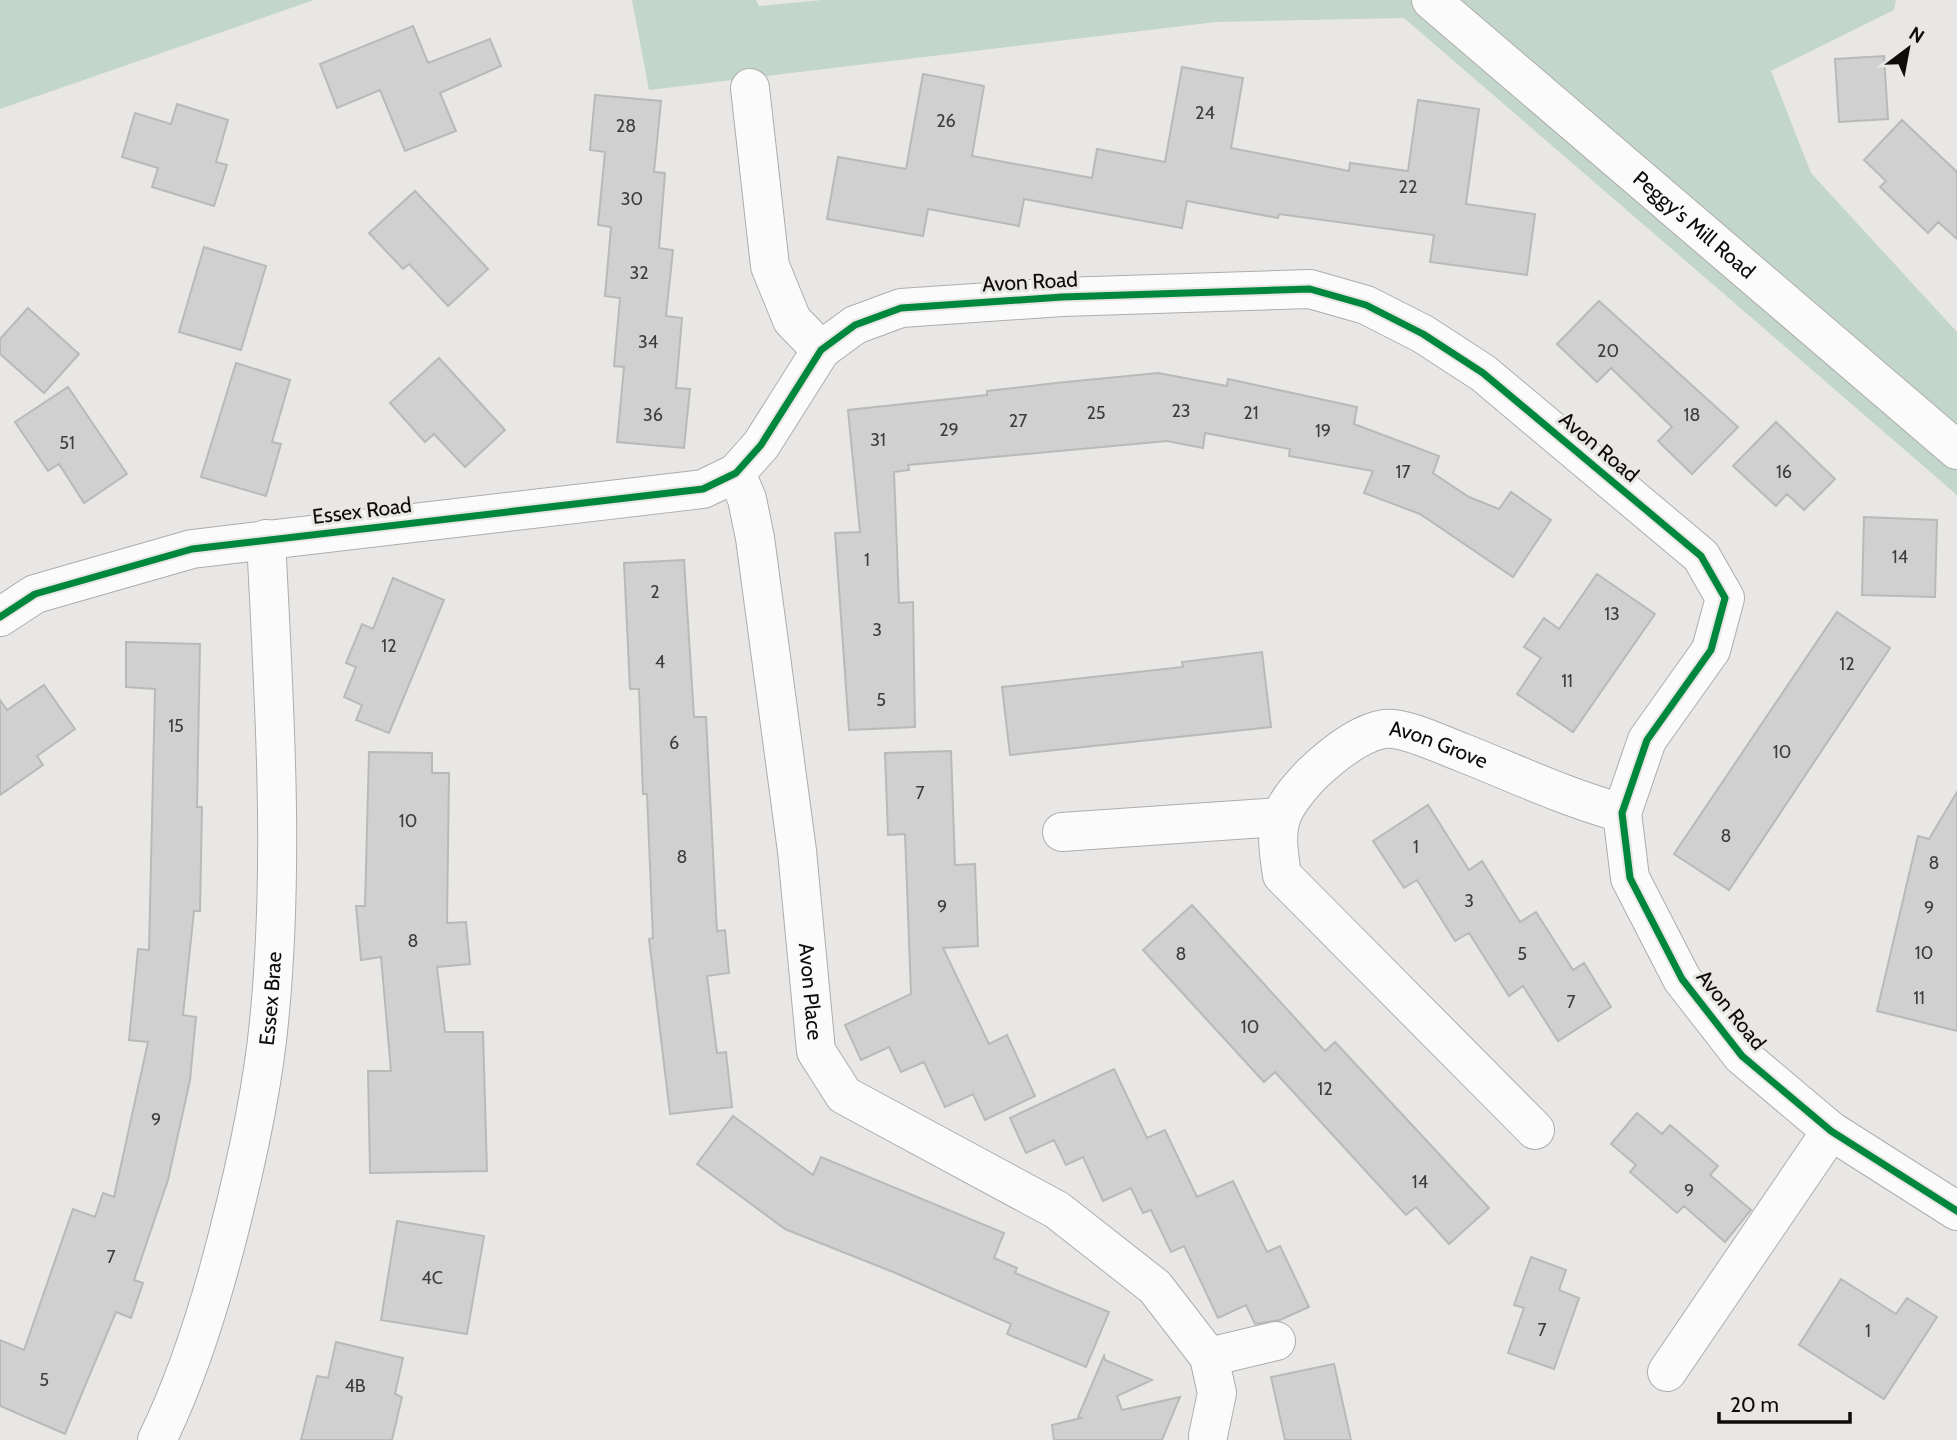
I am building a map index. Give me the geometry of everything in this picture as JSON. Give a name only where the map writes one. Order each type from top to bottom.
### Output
[{"type":"street","name":"Peggy's Mill Road","points":[[1431,0],[1957,450]]},
{"type":"street","points":[[750,88],[771,267],[792,320],[821,350]]},
{"type":"street","name":"Avon Road","points":[[736,473],[761,445],[821,350],[855,325],[901,308],[1062,297],[1310,289],[1366,305],[1423,334],[1483,373],[1701,556],[1725,598],[1711,650],[1647,740],[1622,813],[1630,878],[1682,979],[1742,1056],[1831,1131],[1955,1206]]},
{"type":"street","name":"Essex Road","points":[[0,617],[36,594],[192,549],[703,489],[736,473]]},
{"type":"street","name":"Avon Place","points":[[736,473],[747,499],[755,538],[797,851],[816,1051],[844,1095],[1057,1210],[1155,1287],[1209,1357],[1217,1393],[1208,1436]]},
{"type":"street","name":"Essex Brae","points":[[157,1440],[208,1314],[251,1146],[270,1022],[278,815],[266,540]]},
{"type":"street","name":"Avon Grove","points":[[1279,817],[1295,793],[1322,765],[1361,738],[1386,729],[1423,738],[1622,813]]},
{"type":"street","points":[[1078,835],[1279,817],[1277,843],[1282,875],[1524,1106]]},
{"type":"street","points":[[1667,1372],[1831,1131]]},
{"type":"street","points":[[1209,1357],[1276,1341]]},
{"type":"green space","points":[[0,0],[314,0],[0,109]]},
{"type":"green space","points":[[632,0],[756,0],[759,6],[822,0],[1896,0],[1894,10],[1771,71],[1811,173],[1957,332],[1957,495],[1404,18],[1216,22],[649,90]]},
{"type":"building","points":[[413,26],[428,63],[490,39],[501,66],[440,93],[456,131],[405,151],[380,90],[337,108],[320,64]]},
{"type":"building","points":[[1884,56],[1888,119],[1839,122],[1835,59]]},
{"type":"building","points":[[1182,67],[1243,78],[1231,148],[1349,171],[1350,163],[1408,171],[1418,100],[1479,109],[1466,204],[1535,214],[1527,275],[1430,262],[1434,235],[1279,214],[1278,218],[1187,201],[1182,228],[1024,199],[1019,226],[928,209],[923,236],[827,219],[838,157],[906,169],[923,74],[984,86],[972,156],[1092,178],[1097,149],[1165,162]]},
{"type":"building","points":[[595,95],[661,101],[654,172],[665,173],[659,248],[673,250],[666,316],[682,318],[676,388],[690,389],[684,448],[617,442],[624,367],[614,366],[620,298],[605,296],[611,227],[598,225],[605,152],[590,150]]},
{"type":"building","points":[[177,104],[228,120],[216,162],[227,165],[214,206],[152,187],[158,168],[122,157],[135,113],[171,124]]},
{"type":"building","points":[[1902,120],[1957,172],[1957,239],[1938,222],[1928,233],[1880,187],[1886,181],[1864,160]]},
{"type":"building","points":[[415,191],[488,269],[448,306],[409,264],[403,269],[369,233]]},
{"type":"building","points":[[204,247],[266,266],[241,350],[179,332]]},
{"type":"building","points":[[1599,301],[1738,427],[1692,474],[1658,441],[1672,427],[1611,368],[1597,382],[1557,344]]},
{"type":"building","points":[[28,308],[79,354],[44,393],[0,354],[0,339]]},
{"type":"building","points":[[439,358],[505,430],[465,467],[434,434],[425,442],[390,403]]},
{"type":"building","points":[[236,363],[290,380],[272,442],[281,444],[266,496],[201,477]]},
{"type":"building","points":[[1158,373],[1227,386],[1228,379],[1357,407],[1354,424],[1439,456],[1433,473],[1469,497],[1499,509],[1511,492],[1551,520],[1513,577],[1420,514],[1364,493],[1373,471],[1289,456],[1290,449],[1205,433],[1203,448],[1167,441],[908,465],[909,470],[894,472],[899,603],[913,602],[915,727],[849,730],[835,533],[860,532],[848,410],[987,395],[987,391]]},
{"type":"building","points":[[68,387],[127,474],[84,503],[59,464],[48,471],[15,422]]},
{"type":"building","points":[[1776,422],[1835,479],[1804,510],[1787,494],[1776,506],[1733,466]]},
{"type":"building","points":[[1864,517],[1937,520],[1935,597],[1862,595]]},
{"type":"building","points":[[684,560],[694,717],[706,717],[717,931],[725,930],[729,973],[707,976],[717,1053],[726,1052],[732,1107],[670,1114],[649,939],[653,938],[647,794],[643,794],[639,689],[630,689],[624,563]]},
{"type":"building","points":[[1597,574],[1655,614],[1573,732],[1517,694],[1541,658],[1524,647],[1544,618],[1559,629]]},
{"type":"building","points":[[393,578],[444,600],[389,733],[356,720],[362,705],[344,697],[356,667],[346,663],[362,624],[373,629]]},
{"type":"building","points":[[1837,612],[1890,648],[1729,890],[1674,854]]},
{"type":"building","points":[[126,642],[200,644],[197,807],[202,807],[200,911],[194,911],[183,1015],[196,1017],[190,1080],[168,1180],[134,1280],[143,1283],[131,1318],[116,1312],[65,1434],[0,1406],[0,1340],[24,1350],[73,1209],[95,1217],[103,1193],[114,1197],[148,1042],[129,1040],[138,949],[149,950],[155,689],[126,687]]},
{"type":"building","points":[[1262,652],[1271,727],[1010,755],[1002,687],[1183,667],[1182,662]]},
{"type":"building","points":[[44,685],[75,729],[37,756],[43,765],[0,795],[0,700],[7,710]]},
{"type":"building","points":[[951,751],[955,865],[975,864],[978,946],[943,948],[989,1044],[1007,1035],[1035,1096],[985,1120],[973,1094],[945,1107],[924,1062],[901,1072],[889,1047],[861,1060],[845,1025],[911,994],[905,834],[888,835],[885,753]]},
{"type":"building","points":[[369,752],[432,753],[432,773],[449,773],[447,923],[466,922],[470,964],[437,967],[445,1032],[483,1032],[487,1171],[370,1173],[368,1071],[391,1071],[381,957],[361,960],[356,906],[365,906]]},
{"type":"building","points":[[1957,792],[1957,1031],[1877,1011],[1918,836],[1929,839]]},
{"type":"building","points":[[1428,805],[1469,870],[1482,861],[1520,922],[1536,912],[1573,970],[1584,963],[1611,1007],[1558,1041],[1523,986],[1509,996],[1469,933],[1455,941],[1417,880],[1404,888],[1373,841]]},
{"type":"building","points":[[1192,905],[1325,1051],[1335,1042],[1489,1208],[1449,1244],[1416,1207],[1406,1215],[1275,1072],[1264,1082],[1143,950]]},
{"type":"building","points":[[1114,1069],[1147,1138],[1165,1130],[1197,1197],[1233,1181],[1267,1252],[1280,1246],[1309,1307],[1280,1320],[1255,1324],[1246,1305],[1218,1318],[1184,1246],[1171,1252],[1151,1210],[1143,1213],[1131,1188],[1103,1201],[1083,1157],[1066,1165],[1054,1140],[1026,1153],[1010,1118]]},
{"type":"building","points":[[1637,1113],[1662,1134],[1670,1125],[1718,1166],[1710,1175],[1751,1210],[1725,1242],[1684,1206],[1677,1213],[1630,1172],[1636,1165],[1611,1144]]},
{"type":"building","points":[[733,1116],[813,1175],[821,1157],[1004,1233],[994,1258],[1017,1268],[1015,1273],[1109,1312],[1086,1367],[1007,1334],[1011,1324],[898,1274],[785,1229],[697,1164]]},
{"type":"building","points":[[397,1221],[484,1236],[467,1334],[381,1320]]},
{"type":"building","points":[[1531,1257],[1566,1270],[1559,1290],[1579,1298],[1554,1369],[1508,1353],[1524,1308],[1514,1305]]},
{"type":"building","points":[[1841,1279],[1896,1314],[1907,1298],[1937,1317],[1884,1399],[1799,1345]]},
{"type":"building","points":[[336,1342],[403,1358],[395,1394],[402,1397],[392,1440],[301,1440],[317,1376],[328,1378]]},
{"type":"building","points":[[1104,1356],[1105,1360],[1152,1380],[1117,1396],[1122,1410],[1180,1397],[1162,1440],[1054,1440],[1052,1425],[1081,1418],[1078,1417]]},
{"type":"building","points":[[1334,1364],[1351,1440],[1285,1440],[1271,1377]]},
{"type":"cycle path","points":[[0,617],[35,594],[192,549],[703,489],[736,473],[761,445],[821,350],[855,325],[901,308],[1062,297],[1310,289],[1366,305],[1423,334],[1483,373],[1701,556],[1725,598],[1711,650],[1647,740],[1622,813],[1630,878],[1682,979],[1742,1056],[1831,1131],[1957,1211]]}]
